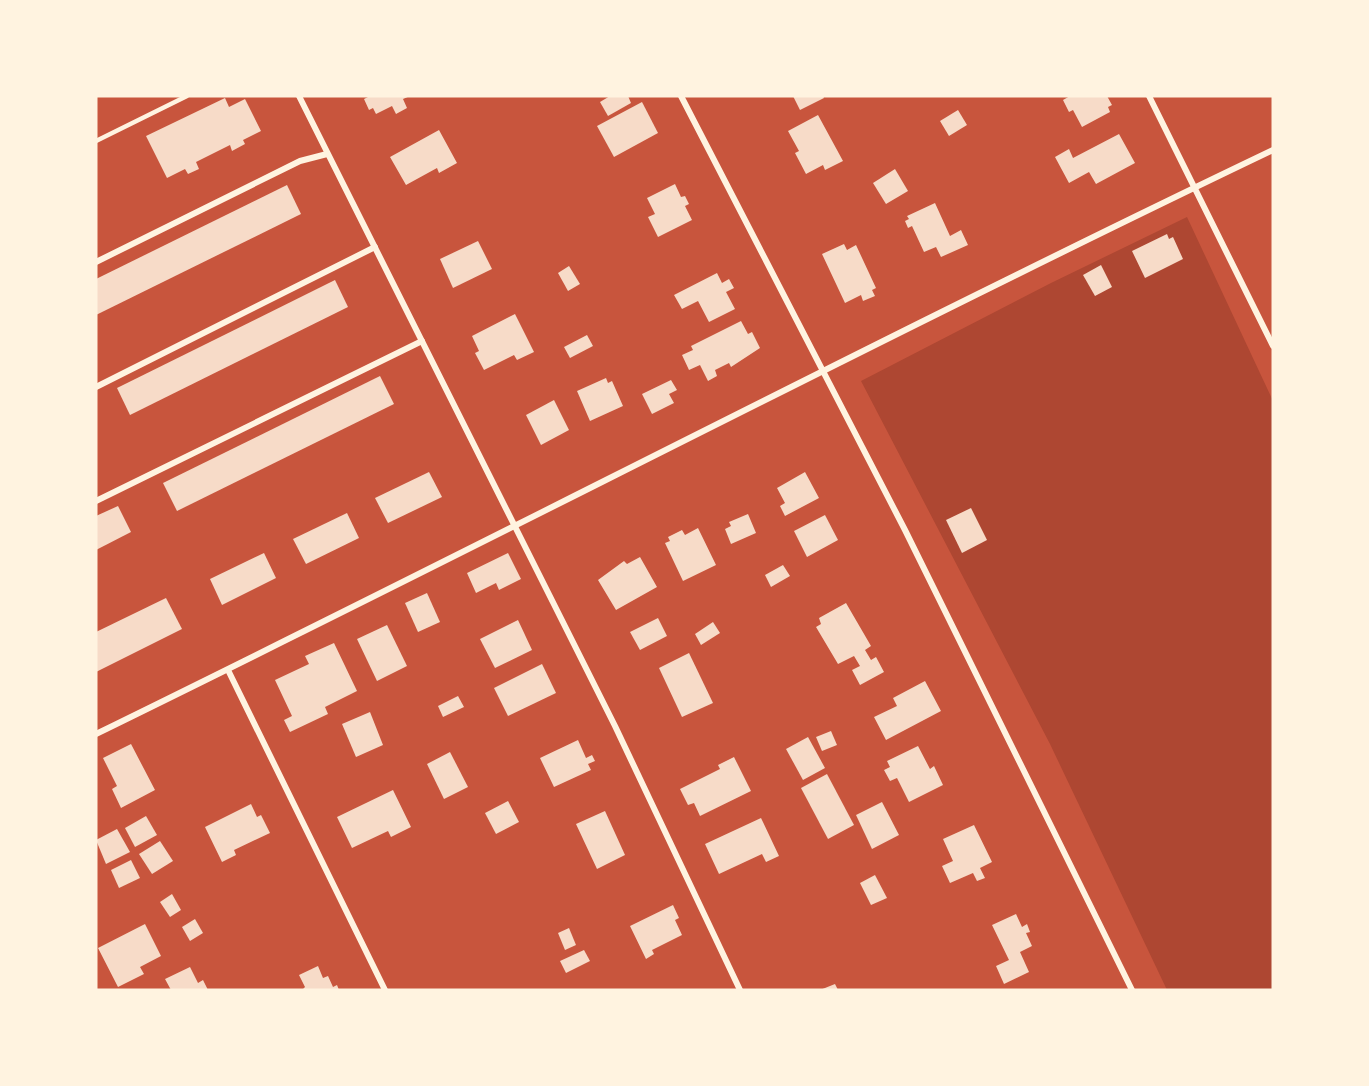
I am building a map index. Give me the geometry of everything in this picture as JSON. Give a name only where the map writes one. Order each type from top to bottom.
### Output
[{"type":"street","points":[[299,96],[615,726],[740,990]]},
{"type":"street","points":[[681,96],[905,530],[1132,990]]},
{"type":"street","points":[[1149,96],[1273,346]]},
{"type":"street","points":[[96,735],[824,372],[1010,276],[1273,150]]},
{"type":"street","points":[[96,262],[300,161],[327,154]]},
{"type":"street","points":[[96,387],[375,247]]},
{"type":"street","points":[[96,501],[422,341]]},
{"type":"street","points":[[228,670],[385,990]]},
{"type":"lane","points":[[96,141],[187,96]]},
{"type":"shaded area","points":[[1187,217],[1273,401],[1273,990],[1167,990],[1050,744],[861,381],[1051,283]]},
{"type":"building","points":[[370,96],[410,96],[403,99],[407,108],[396,114],[392,106],[376,114],[373,108],[369,110],[364,99]]},
{"type":"building","points":[[610,96],[628,96],[631,103],[608,116],[600,102]]},
{"type":"building","points":[[793,96],[823,96],[824,98],[800,110]]},
{"type":"building","points":[[1070,96],[1107,96],[1112,105],[1108,107],[1110,112],[1082,127],[1073,110],[1069,112],[1063,100]]},
{"type":"building","points":[[225,98],[229,107],[245,99],[261,131],[243,140],[245,144],[232,151],[230,145],[196,162],[199,169],[188,174],[185,169],[167,178],[146,136]]},
{"type":"building","points":[[642,102],[658,133],[614,157],[597,126]]},
{"type":"building","points":[[958,110],[967,125],[949,136],[940,121]]},
{"type":"building","points":[[818,115],[843,161],[825,170],[823,165],[806,174],[795,153],[799,151],[788,131]]},
{"type":"building","points":[[439,130],[457,163],[439,173],[437,168],[406,185],[390,157]]},
{"type":"building","points":[[1119,134],[1135,163],[1096,184],[1089,172],[1069,183],[1055,157],[1069,149],[1073,158]]},
{"type":"building","points":[[895,169],[908,191],[886,204],[873,183]]},
{"type":"building","points":[[675,184],[681,197],[685,196],[689,204],[685,206],[692,220],[658,237],[648,217],[655,214],[647,198]]},
{"type":"building","points":[[287,185],[301,214],[96,315],[96,279]]},
{"type":"building","points":[[935,203],[950,236],[961,230],[968,245],[941,257],[936,247],[924,252],[912,226],[908,228],[905,221],[909,219],[907,216]]},
{"type":"building","points":[[1167,234],[1169,239],[1173,237],[1183,259],[1145,278],[1132,251]]},
{"type":"building","points":[[478,241],[492,269],[453,288],[440,259]]},
{"type":"building","points":[[844,244],[847,250],[856,245],[876,288],[872,290],[875,296],[863,301],[861,295],[845,303],[822,254]]},
{"type":"building","points":[[1101,265],[1112,287],[1095,296],[1083,275]]},
{"type":"building","points":[[569,266],[580,284],[568,291],[558,273]]},
{"type":"building","points":[[717,273],[722,283],[729,279],[734,288],[726,292],[735,309],[709,322],[698,301],[682,309],[674,295]]},
{"type":"building","points":[[335,280],[348,307],[130,415],[117,388]]},
{"type":"building","points":[[515,314],[534,352],[517,360],[514,355],[484,370],[475,353],[479,351],[472,336]]},
{"type":"building","points":[[741,321],[748,334],[752,332],[760,348],[731,367],[729,363],[715,370],[717,376],[708,381],[700,365],[689,370],[682,355],[693,350],[691,346]]},
{"type":"building","points":[[587,335],[593,346],[570,358],[564,347]]},
{"type":"building","points":[[380,376],[394,404],[177,511],[163,483]]},
{"type":"building","points":[[606,378],[608,383],[612,381],[623,406],[590,421],[577,391]]},
{"type":"building","points":[[671,380],[677,390],[669,394],[674,403],[652,414],[642,394]]},
{"type":"building","points":[[554,400],[569,430],[541,445],[526,415]]},
{"type":"building","points":[[429,472],[442,497],[388,523],[375,498]]},
{"type":"building","points":[[805,472],[819,498],[785,516],[780,506],[785,503],[777,488]]},
{"type":"building","points":[[118,506],[131,532],[96,550],[96,516]]},
{"type":"building","points":[[971,508],[987,540],[962,553],[946,520]]},
{"type":"building","points":[[347,513],[359,538],[306,564],[293,539]]},
{"type":"building","points":[[748,514],[756,533],[731,544],[725,529],[731,526],[729,522]]},
{"type":"building","points":[[825,515],[838,540],[807,557],[794,531]]},
{"type":"building","points":[[698,528],[716,565],[683,581],[665,543],[670,541],[668,537],[682,530],[685,535]]},
{"type":"building","points":[[264,553],[276,578],[222,605],[210,579]]},
{"type":"building","points":[[508,553],[521,579],[499,590],[496,583],[476,593],[467,573]]},
{"type":"building","points":[[640,557],[657,587],[616,610],[598,580],[624,561],[627,564]]},
{"type":"building","points":[[783,565],[790,576],[771,587],[765,575]]},
{"type":"building","points":[[427,593],[440,622],[418,632],[405,603]]},
{"type":"building","points":[[166,598],[182,629],[96,672],[96,632]]},
{"type":"building","points":[[846,603],[871,646],[865,650],[871,660],[876,657],[884,672],[860,685],[852,670],[860,666],[854,656],[838,664],[816,627],[821,624],[819,618]]},
{"type":"building","points":[[658,618],[667,636],[640,650],[630,632]]},
{"type":"building","points":[[518,620],[532,650],[495,668],[480,639]]},
{"type":"building","points":[[713,622],[720,633],[701,645],[695,634]]},
{"type":"building","points":[[387,625],[407,666],[377,681],[357,639]]},
{"type":"building","points":[[334,643],[357,691],[325,707],[328,714],[290,732],[284,720],[292,716],[275,680],[309,664],[305,656]]},
{"type":"building","points":[[689,653],[713,703],[682,717],[659,668]]},
{"type":"building","points":[[542,664],[556,693],[508,716],[494,688]]},
{"type":"building","points":[[925,681],[941,711],[886,740],[874,717],[897,706],[893,698]]},
{"type":"building","points":[[458,696],[464,707],[443,717],[438,706]]},
{"type":"building","points":[[370,712],[383,745],[356,757],[342,724]]},
{"type":"building","points":[[831,731],[837,745],[822,751],[816,737]]},
{"type":"building","points":[[808,737],[825,768],[803,780],[786,749]]},
{"type":"building","points":[[578,740],[586,758],[592,755],[595,761],[588,764],[591,770],[554,787],[540,758]]},
{"type":"building","points":[[131,744],[155,790],[121,808],[112,789],[117,786],[103,758]]},
{"type":"building","points":[[918,746],[930,769],[934,766],[943,785],[909,802],[897,778],[890,781],[884,770],[890,767],[887,761]]},
{"type":"building","points":[[450,752],[468,787],[444,799],[427,764]]},
{"type":"building","points":[[734,757],[751,791],[700,816],[694,803],[688,805],[680,789],[720,769],[718,765]]},
{"type":"building","points":[[827,774],[854,825],[828,839],[801,788]]},
{"type":"building","points":[[393,790],[411,827],[391,837],[388,831],[352,848],[337,817]]},
{"type":"building","points":[[508,801],[519,822],[496,834],[485,813]]},
{"type":"building","points":[[882,802],[899,835],[872,849],[856,815]]},
{"type":"building","points":[[251,804],[257,817],[261,815],[270,833],[234,850],[236,855],[222,862],[205,827]]},
{"type":"building","points":[[605,811],[625,855],[597,869],[576,824]]},
{"type":"building","points":[[146,816],[157,835],[135,847],[125,828]]},
{"type":"building","points":[[761,818],[779,856],[766,862],[762,854],[719,874],[705,844]]},
{"type":"building","points":[[974,825],[992,862],[980,868],[985,878],[977,881],[973,873],[950,883],[942,866],[953,861],[943,839]]},
{"type":"building","points":[[117,829],[130,852],[106,864],[96,840]]},
{"type":"building","points":[[160,841],[173,861],[152,874],[139,854]]},
{"type":"building","points":[[131,860],[140,878],[119,888],[111,870]]},
{"type":"building","points":[[875,875],[887,898],[871,905],[860,883]]},
{"type":"building","points":[[172,894],[181,910],[170,917],[160,902]]},
{"type":"building","points":[[673,905],[679,918],[675,920],[682,935],[652,950],[654,954],[646,959],[630,926]]},
{"type":"building","points":[[1016,914],[1022,927],[1027,924],[1030,932],[1026,933],[1032,946],[1020,952],[1029,972],[1004,984],[996,966],[1009,960],[992,925]]},
{"type":"building","points":[[195,919],[203,933],[190,941],[182,927]]},
{"type":"building","points":[[145,924],[161,956],[140,967],[144,974],[118,987],[98,948]]},
{"type":"building","points":[[569,928],[576,945],[565,950],[558,933]]},
{"type":"building","points":[[584,950],[590,961],[566,973],[560,961]]},
{"type":"building","points":[[318,966],[323,978],[328,976],[333,987],[337,985],[339,990],[302,990],[305,987],[299,975]]},
{"type":"building","points":[[190,967],[198,983],[203,980],[208,990],[171,990],[165,979]]},
{"type":"building","points":[[835,984],[838,990],[820,990]]}]
